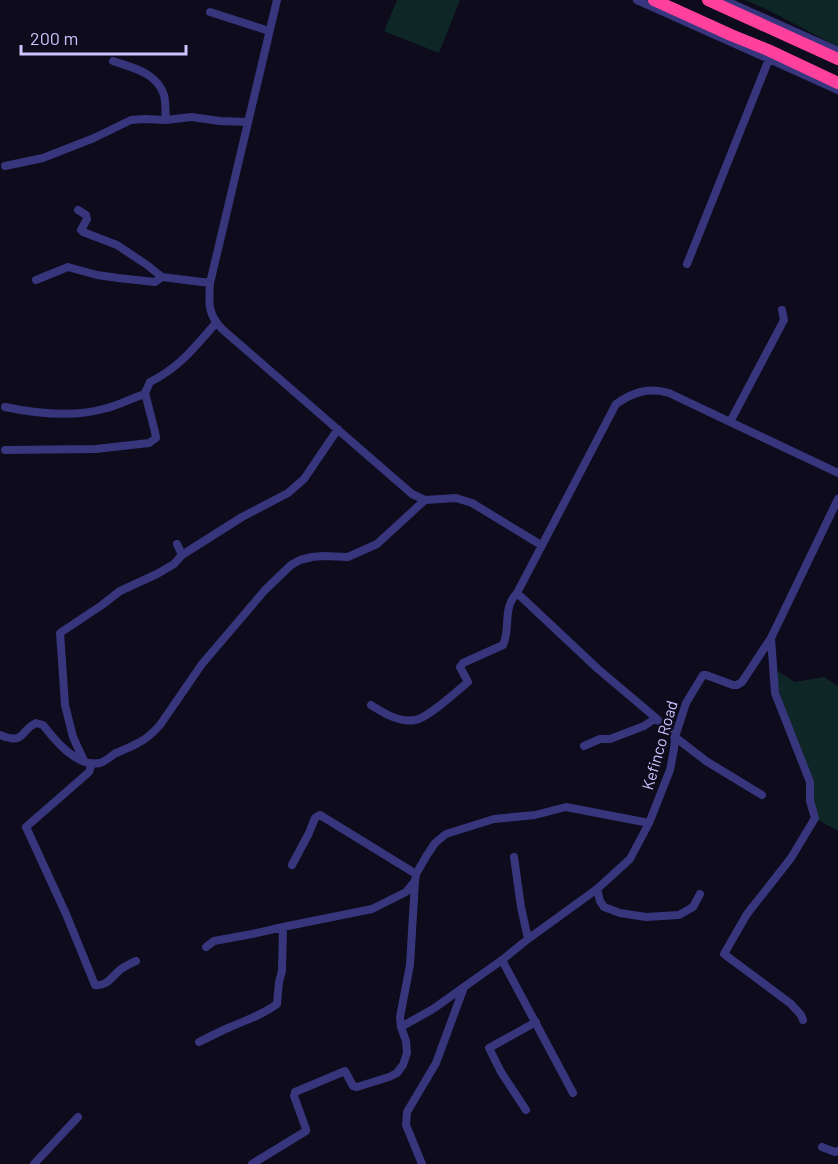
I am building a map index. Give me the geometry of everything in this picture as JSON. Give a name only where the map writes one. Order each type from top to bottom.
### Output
[{"type":"highway","points":[[654,0],[769,54],[838,83]]},
{"type":"highway","points":[[708,0],[838,59]]},
{"type":"highway","points":[[731,35],[738,33],[745,25],[742,15]]},
{"type":"highway","points":[[769,54],[763,38],[765,34],[773,30]]},
{"type":"street","points":[[277,0],[210,283],[208,305],[211,314],[216,322],[412,494],[425,500],[456,498],[472,502],[541,545]]},
{"type":"street","points":[[637,0],[769,54],[838,90]]},
{"type":"street","points":[[724,0],[838,51]]},
{"type":"street","points":[[210,12],[269,31]]},
{"type":"street","points":[[687,264],[769,54]]},
{"type":"street","points":[[113,61],[145,72],[156,81],[164,95],[166,120]]},
{"type":"street","points":[[4,166],[43,158],[94,138],[131,120],[191,117],[247,122]]},
{"type":"street","points":[[78,210],[86,215],[87,219],[81,230],[83,232],[117,245],[162,277],[210,283]]},
{"type":"street","points":[[36,280],[68,267],[97,275],[155,282],[162,277]]},
{"type":"street","points":[[730,422],[784,320],[782,310]]},
{"type":"street","points":[[5,450],[96,449],[153,441],[156,438],[155,432],[145,393],[150,382],[174,368],[192,351],[216,322]]},
{"type":"street","points":[[371,705],[392,717],[414,720],[421,718],[468,682],[460,667],[463,663],[503,645],[506,639],[510,603],[518,593],[616,404],[636,392],[658,390],[669,393],[838,473]]},
{"type":"street","points":[[5,407],[61,414],[87,412],[108,408],[145,393]]},
{"type":"street","points":[[136,961],[122,969],[104,985],[95,984],[26,827],[89,771],[88,762],[73,737],[65,705],[60,633],[120,591],[157,574],[174,564],[182,555],[242,517],[288,493],[304,479],[338,429]]},
{"type":"street","name":"Kefinco Road","points":[[401,1027],[433,1010],[502,960],[597,890],[630,859],[649,823],[670,770],[675,737],[686,703],[702,676],[706,675],[733,685],[742,681],[771,638],[838,499]]},
{"type":"street","points":[[0,735],[16,739],[24,735],[30,726],[36,723],[42,725],[70,754],[88,762],[98,763],[138,744],[160,725],[202,664],[265,590],[291,565],[312,557],[348,557],[377,544],[425,500]]},
{"type":"street","points":[[177,544],[182,555]]},
{"type":"street","points":[[518,593],[598,669],[675,737],[706,761],[762,795]]},
{"type":"street","points":[[771,638],[775,693],[810,782],[810,801],[815,818],[791,858],[747,914],[724,954],[791,1004],[803,1020]]},
{"type":"street","points":[[584,746],[644,726],[656,718]]},
{"type":"street","points":[[206,947],[214,941],[372,909],[406,892],[435,843],[446,834],[494,819],[535,815],[566,807],[649,823]]},
{"type":"street","points":[[292,865],[315,818],[320,814],[415,878]]},
{"type":"street","points":[[514,857],[528,939]]},
{"type":"street","points":[[252,1164],[306,1131],[294,1096],[295,1092],[345,1071],[353,1086],[357,1087],[389,1077],[403,1065],[407,1053],[400,1017],[410,964],[415,878]]},
{"type":"street","points":[[597,890],[604,907],[620,913],[646,917],[679,915],[693,908],[700,894]]},
{"type":"street","points":[[199,1042],[253,1019],[277,1004],[282,970],[283,927]]},
{"type":"street","points":[[502,960],[573,1093]]},
{"type":"street","points":[[422,1164],[406,1125],[407,1112],[436,1063],[465,987]]},
{"type":"street","points":[[526,1110],[501,1072],[489,1048],[536,1022]]},
{"type":"street","points":[[34,1164],[78,1117]]},
{"type":"street","points":[[822,1147],[830,1151],[838,1151]]},
{"type":"green space","points":[[397,0],[460,0],[439,53],[384,31]]},
{"type":"green space","points":[[745,0],[838,0],[838,47],[766,9]]},
{"type":"green space","points":[[771,667],[795,682],[824,677],[838,686],[838,831],[812,817],[809,781]]}]
